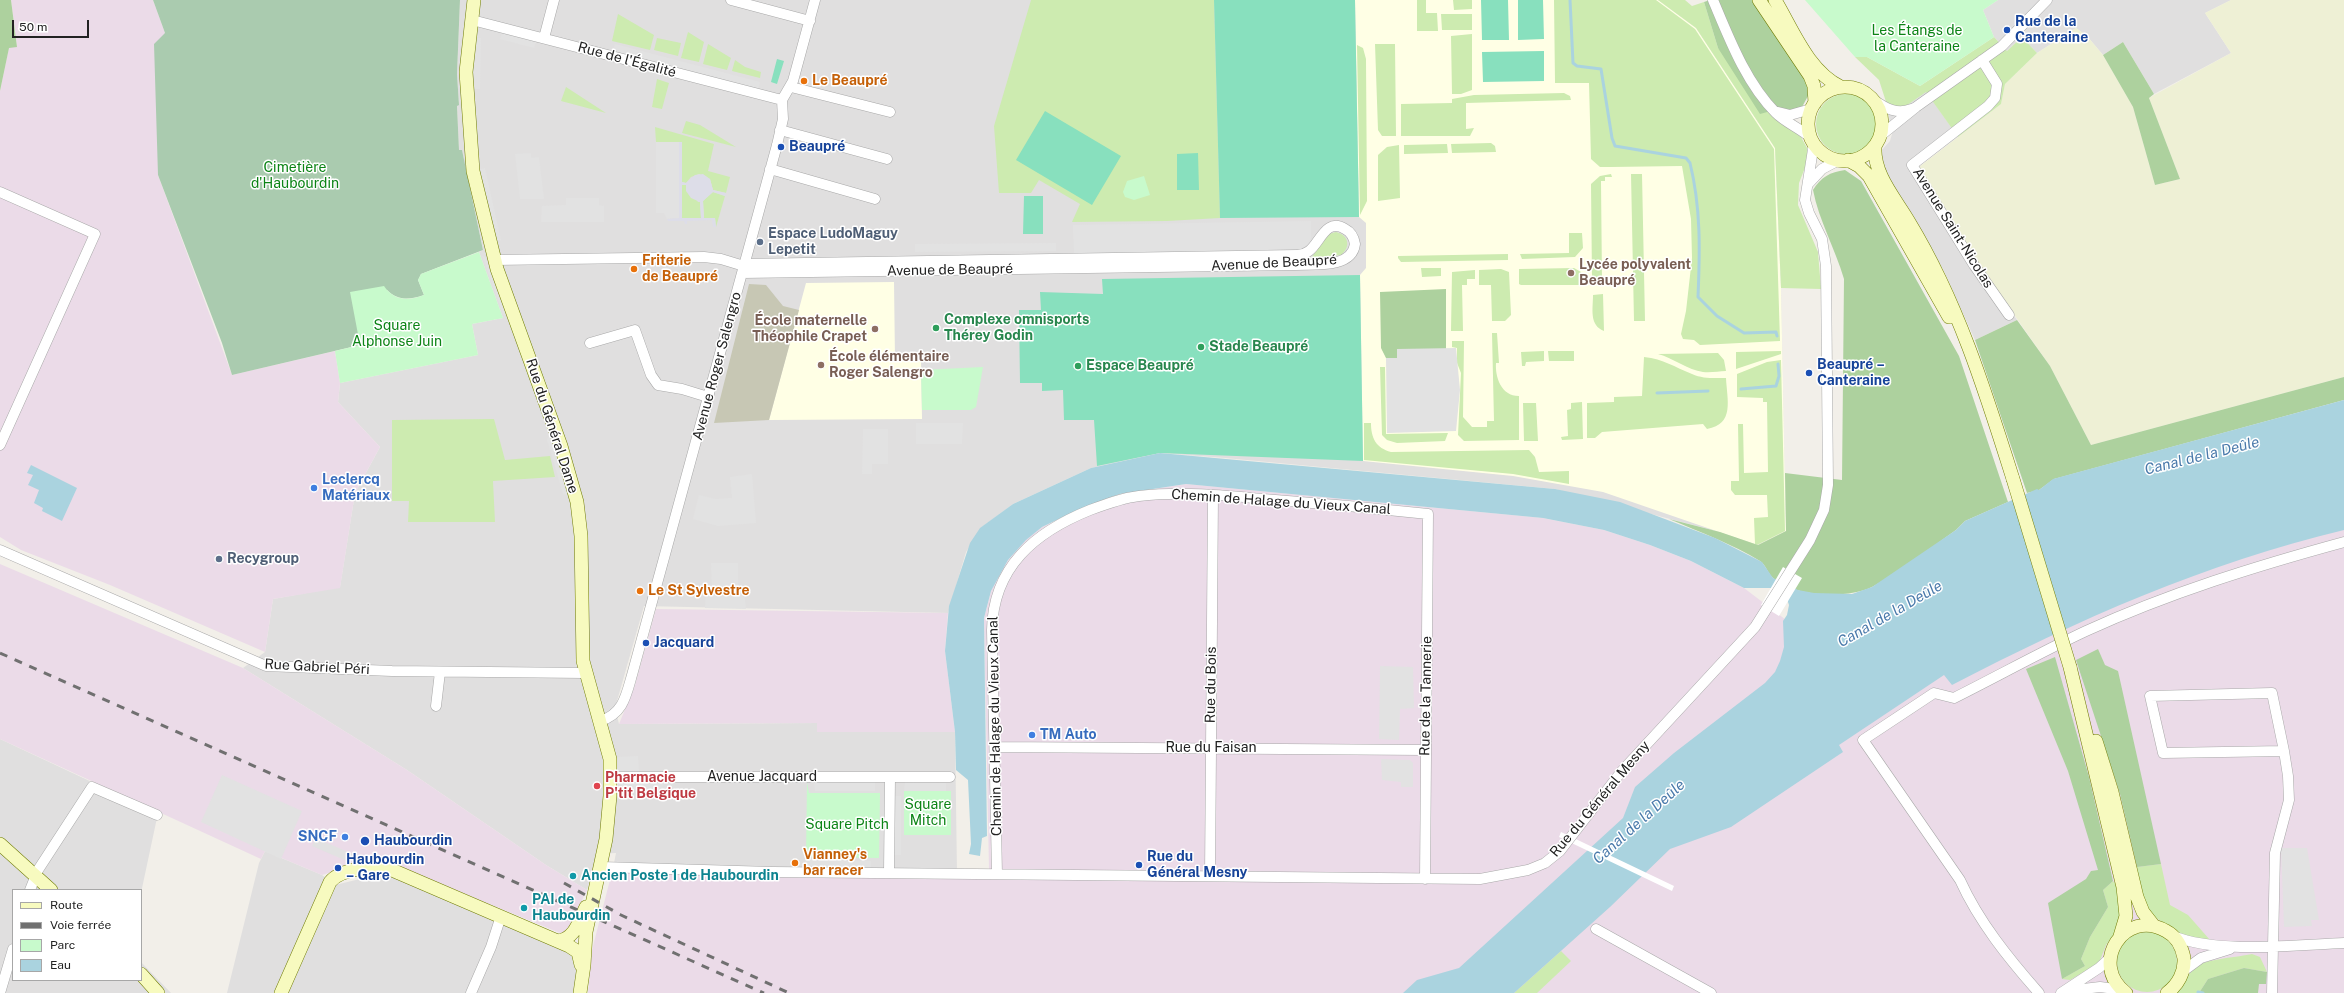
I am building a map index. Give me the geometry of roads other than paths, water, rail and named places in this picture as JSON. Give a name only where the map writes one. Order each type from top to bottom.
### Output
[{"type":"main road","name":"Rue du Général Dame","points":[[474,0],[467,65],[473,171],[494,260],[561,446],[577,502],[581,536],[582,649],[586,673],[609,753],[610,777],[608,820],[600,873]]},
{"type":"main road","points":[[1759,0],[1810,76],[1814,86],[1813,106],[1808,124],[1813,140],[1825,154],[1859,166],[1872,181],[1943,304],[1987,398]]},
{"type":"main road","points":[[1774,0],[1816,67],[1827,79],[1841,87],[1857,89],[1874,100],[1881,116],[1874,156],[1879,172],[1920,240],[1950,298],[1987,398],[2070,667],[2106,772],[2138,902],[2154,926],[2173,936],[2183,953],[2182,972],[2177,984],[2168,993]]},
{"type":"main road","points":[[1813,106],[1826,92],[1841,87]]},
{"type":"main road","points":[[1843,160],[1863,156],[1877,141]]},
{"type":"main road","points":[[2070,667],[2123,888],[2126,916],[2120,936],[2114,944],[2110,958],[2112,976],[2124,992]]},
{"type":"main road","points":[[0,844],[34,876],[51,889]]},
{"type":"main road","points":[[283,992],[330,882],[339,875],[367,867],[382,867],[558,941],[578,952],[581,961],[580,993]]},
{"type":"main road","points":[[558,941],[567,939],[573,934],[600,873]]},
{"type":"main road","points":[[581,979],[584,965],[585,936],[600,873]]},
{"type":"main road","points":[[2120,936],[2134,928],[2154,926]]},
{"type":"main road","points":[[142,975],[158,993]]},
{"type":"street","points":[[544,38],[554,0]]},
{"type":"street","points":[[731,0],[810,20]]},
{"type":"street","points":[[782,100],[791,87],[815,0]]},
{"type":"street","points":[[1713,0],[1749,76],[1771,108],[1781,118],[1813,140]]},
{"type":"street","points":[[1877,141],[1916,107],[2006,42],[2047,0]]},
{"type":"street","name":"Rue de l'Égalité","points":[[472,20],[782,100]]},
{"type":"street","name":"Avenue Saint-Nicolas","points":[[1982,60],[1997,84],[1995,98],[1988,106],[1912,165],[1974,265],[2009,316]]},
{"type":"street","points":[[791,87],[890,112]]},
{"type":"street","name":"Avenue Roger Salengro","points":[[600,721],[615,715],[624,701],[642,642],[783,119],[782,100]]},
{"type":"street","points":[[1874,100],[1887,108],[1900,112],[1916,107]]},
{"type":"street","points":[[1771,108],[1790,115],[1813,106]]},
{"type":"street","points":[[780,130],[887,159]]},
{"type":"street","name":"Rue du Général Mesny","points":[[600,873],[682,871],[889,872],[1480,879],[1501,877],[1528,870],[1552,858],[1574,835],[1625,768],[1743,640],[1767,609],[1822,517],[1828,495],[1829,475],[1825,254],[1822,239],[1807,207],[1806,188],[1813,140]]},
{"type":"street","points":[[1806,188],[1822,169],[1843,160]]},
{"type":"street","points":[[770,169],[875,199]]},
{"type":"street","points":[[0,192],[95,234],[0,445]]},
{"type":"street","name":"Avenue de Beaupré","points":[[1334,226],[1342,227],[1350,232],[1355,244],[1352,254],[1342,261],[1295,264],[743,268],[1297,255],[1309,251],[1324,231],[1334,226]]},
{"type":"street","points":[[494,260],[704,257],[721,259],[743,268]]},
{"type":"street","points":[[590,343],[635,330],[651,375],[658,385],[682,389],[708,397]]},
{"type":"street","name":"Chemin de Halage du Vieux Canal","points":[[997,874],[996,747],[993,718],[993,609],[1010,568],[1026,547],[1040,535],[1061,522],[1114,501],[1152,495],[1214,495],[1428,514]]},
{"type":"street","name":"Rue du Bois","points":[[1210,876],[1210,748],[1214,495]]},
{"type":"street","name":"Rue de la Tannerie","points":[[1425,879],[1428,514]]},
{"type":"street","points":[[2039,993],[2016,966],[1972,905],[1956,874],[1863,740],[1934,693],[1954,698],[2086,631],[2132,612],[2199,586],[2344,542]]},
{"type":"street","name":"Rue Gabriel Péri","points":[[0,550],[260,664],[285,668],[440,672],[586,673]]},
{"type":"street","points":[[436,706],[440,672]]},
{"type":"street","points":[[2272,993],[2275,854],[2289,794],[2284,751],[2272,693],[2150,696],[2163,753],[2284,751]]},
{"type":"street","name":"Rue du Faisan","points":[[996,747],[1426,750]]},
{"type":"street","name":"Avenue Jacquard","points":[[610,777],[950,777]]},
{"type":"street","points":[[889,872],[890,777]]},
{"type":"street","points":[[30,889],[34,876],[92,787],[157,815]]},
{"type":"street","points":[[471,993],[491,947],[500,916]]},
{"type":"street","points":[[1596,929],[1711,993]]},
{"type":"street","points":[[2173,936],[2198,943],[2237,947],[2344,943]]},
{"type":"street","points":[[2182,972],[2201,958],[2237,947]]},
{"type":"street","points":[[0,993],[12,952]]},
{"type":"street","points":[[2062,993],[2110,958]]},
{"type":"street","points":[[2062,993],[2077,989],[2100,987],[2124,992]]},
{"type":"water","name":"Canal de la Deûle","points":[[2344,400],[2344,530],[2293,543],[2192,576],[2095,616],[1952,685],[1944,675],[1839,745],[1843,752],[1731,827],[1670,849],[1610,907],[1514,993],[1403,993],[1417,980],[1459,968],[1623,818],[1635,787],[1674,753],[1765,683],[1775,672],[1784,647],[1783,621],[1787,615],[1789,605],[1787,599],[1771,588],[1744,588],[1691,561],[1650,545],[1604,530],[1543,518],[1186,484],[1120,494],[1084,507],[1042,527],[1026,540],[1008,560],[991,591],[984,618],[987,836],[982,838],[980,856],[969,854],[971,844],[968,780],[956,770],[955,732],[945,651],[949,606],[970,543],[980,528],[1013,504],[1091,468],[1160,453],[1555,489],[1620,502],[1715,538],[1762,562],[1773,578],[1798,590],[1814,593],[1852,594],[1872,587],[1956,530],[1965,521],[2037,489],[2039,490],[2053,479]]},
{"type":"water","points":[[31,465],[77,488],[62,521],[42,511],[43,508],[34,503],[39,490],[28,485],[33,475],[27,473]]},
{"type":"waterway","points":[[1570,0],[1573,63],[1577,66],[1601,69],[1612,138],[1615,146],[1686,158],[1690,163],[1694,180],[1698,213],[1698,297],[1717,316],[1744,333],[1776,332],[1777,336]]},
{"type":"waterway","points":[[1741,389],[1776,386],[1779,376],[1778,364]]},
{"type":"waterway","points":[[1657,393],[1708,391]]},
{"type":"waterway","points":[[2198,992],[2203,993]]},
{"type":"railway","points":[[0,653],[764,993]]},
{"type":"railway","points":[[564,883],[621,915],[789,993]]},
{"type":"place","name":"Rue de la Canteraine","points":[[2007,30]]},
{"type":"place","name":"Le Beaupré","points":[[804,81]]},
{"type":"place","name":"Beaupré","points":[[781,147]]},
{"type":"place","name":"Espace LudoMaguy Lepetit","points":[[760,242]]},
{"type":"place","name":"Friterie de Beaupré","points":[[634,269]]},
{"type":"place","name":"Lycée polyvalent Beaupré","points":[[1571,273]]},
{"type":"place","name":"Complexe omnisports Thérey Godin","points":[[936,328]]},
{"type":"place","name":"École maternelle Théophile Crapet","points":[[875,329]]},
{"type":"place","name":"Stade Beaupré","points":[[1201,347]]},
{"type":"place","name":"École élémentaire Roger Salengro","points":[[821,365]]},
{"type":"place","name":"Espace Beaupré","points":[[1078,366]]},
{"type":"place","name":"Beaupré – Canteraine","points":[[1809,373]]},
{"type":"place","name":"Leclercq Matériaux","points":[[314,488]]},
{"type":"place","name":"Recygroup","points":[[219,559]]},
{"type":"place","name":"Le St Sylvestre","points":[[640,591]]},
{"type":"place","name":"Jacquard","points":[[646,643]]},
{"type":"place","name":"TM Auto","points":[[1032,735]]},
{"type":"place","name":"Pharmacie P'tit Belgique","points":[[597,786]]},
{"type":"place","name":"SNCF","points":[[345,837]]},
{"type":"place","name":"Haubourdin","points":[[365,841]]},
{"type":"place","name":"Vianney's bar racer","points":[[795,863]]},
{"type":"place","name":"Rue du Général Mesny","points":[[1139,865]]},
{"type":"place","name":"Haubourdin – Gare","points":[[338,868]]},
{"type":"place","name":"Ancien Poste 1 de Haubourdin","points":[[573,876]]},
{"type":"place","name":"PAI de Haubourdin","points":[[524,908]]},
{"type":"park label","name":"Les Étangs de la Canteraine","points":[[1917,40]]},
{"type":"park label","name":"Cimetière d'Haubourdin","points":[[295,176]]},
{"type":"park label","name":"Square Alphonse Juin","points":[[397,334]]},
{"type":"park label","name":"Square Mitch","points":[[928,814]]},
{"type":"park label","name":"Square Pitch","points":[[847,825]]}]
